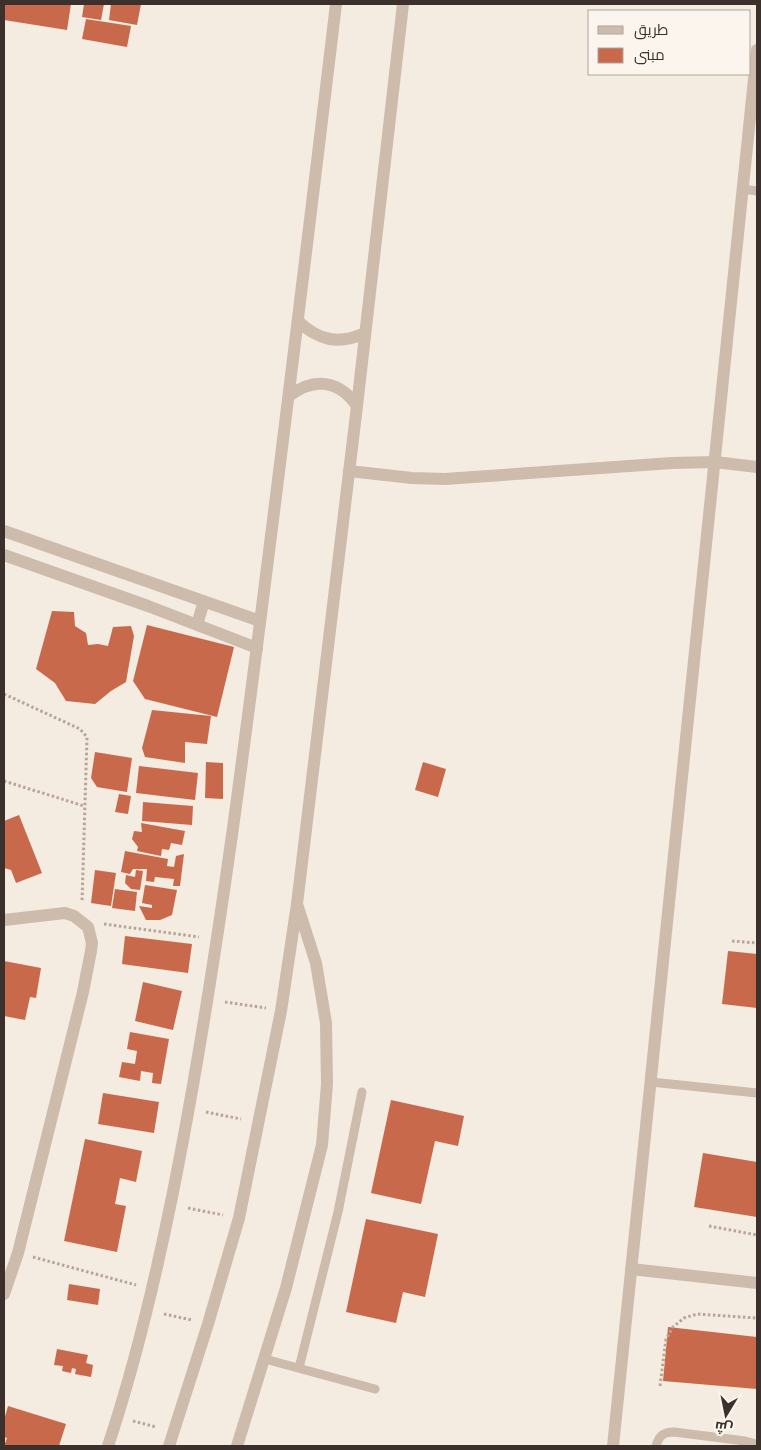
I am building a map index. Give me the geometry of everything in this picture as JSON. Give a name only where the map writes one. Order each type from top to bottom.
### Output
[{"type":"street","points":[[108,1446],[153,1290],[190,1109],[208,1000],[257,648],[336,4]]},
{"type":"street","points":[[169,1446],[208,1324],[238,1218],[281,1010],[297,904],[403,4]]},
{"type":"street","points":[[613,1446],[757,50]]},
{"type":"street","points":[[298,321],[313,333],[331,340],[349,340],[365,333]]},
{"type":"street","points":[[289,396],[298,389],[320,383],[342,389],[357,406]]},
{"type":"street","points":[[349,471],[412,478],[445,479],[672,463],[715,462],[757,467]]},
{"type":"street","points":[[4,531],[260,621]]},
{"type":"street","points":[[4,555],[257,648]]},
{"type":"street","points":[[197,625],[204,601]]},
{"type":"street","points":[[237,1446],[286,1288],[322,1145],[328,1084],[326,1023],[317,972],[297,904]]},
{"type":"street","points":[[4,920],[65,913],[74,916],[82,921],[91,935],[92,951],[18,1253],[4,1294]]},
{"type":"street","points":[[631,1269],[757,1283]]},
{"type":"lane","points":[[743,189],[757,191]]},
{"type":"lane","points":[[651,1082],[757,1093]]},
{"type":"lane","points":[[299,1368],[338,1212],[362,1092]]},
{"type":"lane","points":[[265,1359],[374,1388]]},
{"type":"lane","points":[[656,1446],[660,1437],[666,1432],[674,1432],[745,1441],[757,1446]]},
{"type":"path","points":[[4,694],[85,733],[82,921],[217,939]]},
{"type":"path","points":[[4,781],[84,806]]},
{"type":"path","points":[[732,940],[757,943]]},
{"type":"path","points":[[208,1000],[281,1010]]},
{"type":"path","points":[[190,1109],[259,1122]]},
{"type":"path","points":[[170,1204],[238,1218]]},
{"type":"path","points":[[709,1226],[757,1235]]},
{"type":"path","points":[[18,1253],[153,1290]]},
{"type":"path","points":[[148,1310],[208,1324]]},
{"type":"path","points":[[660,1386],[666,1339],[673,1327],[684,1318],[697,1314],[757,1318]]},
{"type":"path","points":[[118,1416],[174,1432]]},
{"type":"building","points":[[4,4],[71,4],[67,30],[4,20]]},
{"type":"building","points":[[84,4],[104,4],[101,20],[82,17]]},
{"type":"building","points":[[111,4],[141,4],[137,25],[109,20]]},
{"type":"building","points":[[86,19],[131,26],[127,47],[82,39]]},
{"type":"building","points":[[52,611],[74,612],[75,626],[86,633],[88,645],[108,646],[113,627],[131,626],[134,636],[126,682],[95,704],[66,701],[55,683],[36,669]]},
{"type":"building","points":[[147,625],[234,647],[217,717],[145,699],[133,681]]},
{"type":"building","points":[[152,710],[211,716],[207,744],[185,742],[185,763],[145,757],[142,748]]},
{"type":"building","points":[[95,752],[132,758],[127,792],[97,787],[91,778]]},
{"type":"building","points":[[206,762],[223,763],[223,799],[205,798]]},
{"type":"building","points":[[423,762],[446,769],[438,797],[415,790]]},
{"type":"building","points":[[139,766],[198,773],[195,800],[136,793]]},
{"type":"building","points":[[119,794],[131,796],[128,814],[115,812]]},
{"type":"building","points":[[143,802],[193,806],[192,825],[142,821]]},
{"type":"building","points":[[19,815],[42,873],[16,883],[11,870],[4,868],[4,821]]},
{"type":"building","points":[[141,823],[185,831],[182,845],[171,843],[169,850],[162,849],[161,856],[137,851],[138,847],[132,839],[134,831],[142,832]]},
{"type":"building","points":[[125,851],[168,859],[167,866],[174,867],[176,856],[184,854],[180,886],[173,886],[174,879],[155,877],[154,882],[146,881],[147,869],[133,869],[130,874],[121,872]]},
{"type":"building","points":[[95,870],[116,873],[111,906],[91,903]]},
{"type":"building","points":[[136,870],[143,871],[140,890],[131,889],[125,883],[126,875],[135,877]]},
{"type":"building","points":[[145,885],[177,890],[172,915],[160,920],[146,920],[139,906],[152,908],[152,905],[142,903]]},
{"type":"building","points":[[115,889],[137,892],[135,911],[112,908]]},
{"type":"building","points":[[125,936],[192,944],[188,973],[122,964]]},
{"type":"building","points":[[728,951],[757,954],[757,1008],[722,1004]]},
{"type":"building","points":[[4,961],[41,968],[36,998],[30,997],[25,1020],[4,1016]]},
{"type":"building","points":[[143,982],[182,991],[173,1030],[135,1021]]},
{"type":"building","points":[[130,1032],[169,1039],[161,1084],[152,1083],[153,1073],[141,1071],[140,1081],[119,1077],[122,1062],[135,1064],[137,1051],[127,1049]]},
{"type":"building","points":[[103,1093],[159,1102],[154,1133],[98,1124]]},
{"type":"building","points":[[391,1100],[464,1116],[458,1146],[435,1141],[421,1204],[371,1193]]},
{"type":"building","points":[[85,1139],[142,1151],[136,1182],[120,1178],[115,1204],[126,1206],[117,1252],[64,1241]]},
{"type":"building","points":[[703,1153],[757,1162],[757,1217],[694,1207]]},
{"type":"building","points":[[366,1219],[438,1234],[425,1297],[403,1292],[396,1323],[346,1312]]},
{"type":"building","points":[[69,1284],[100,1289],[98,1305],[67,1300]]},
{"type":"building","points":[[668,1327],[757,1337],[757,1389],[663,1381]]},
{"type":"building","points":[[57,1349],[88,1355],[86,1363],[93,1365],[91,1377],[75,1374],[76,1369],[72,1368],[71,1373],[62,1371],[63,1366],[54,1365]]},
{"type":"building","points":[[8,1406],[66,1424],[59,1446],[4,1446],[7,1438],[4,1437],[4,1420]]}]
